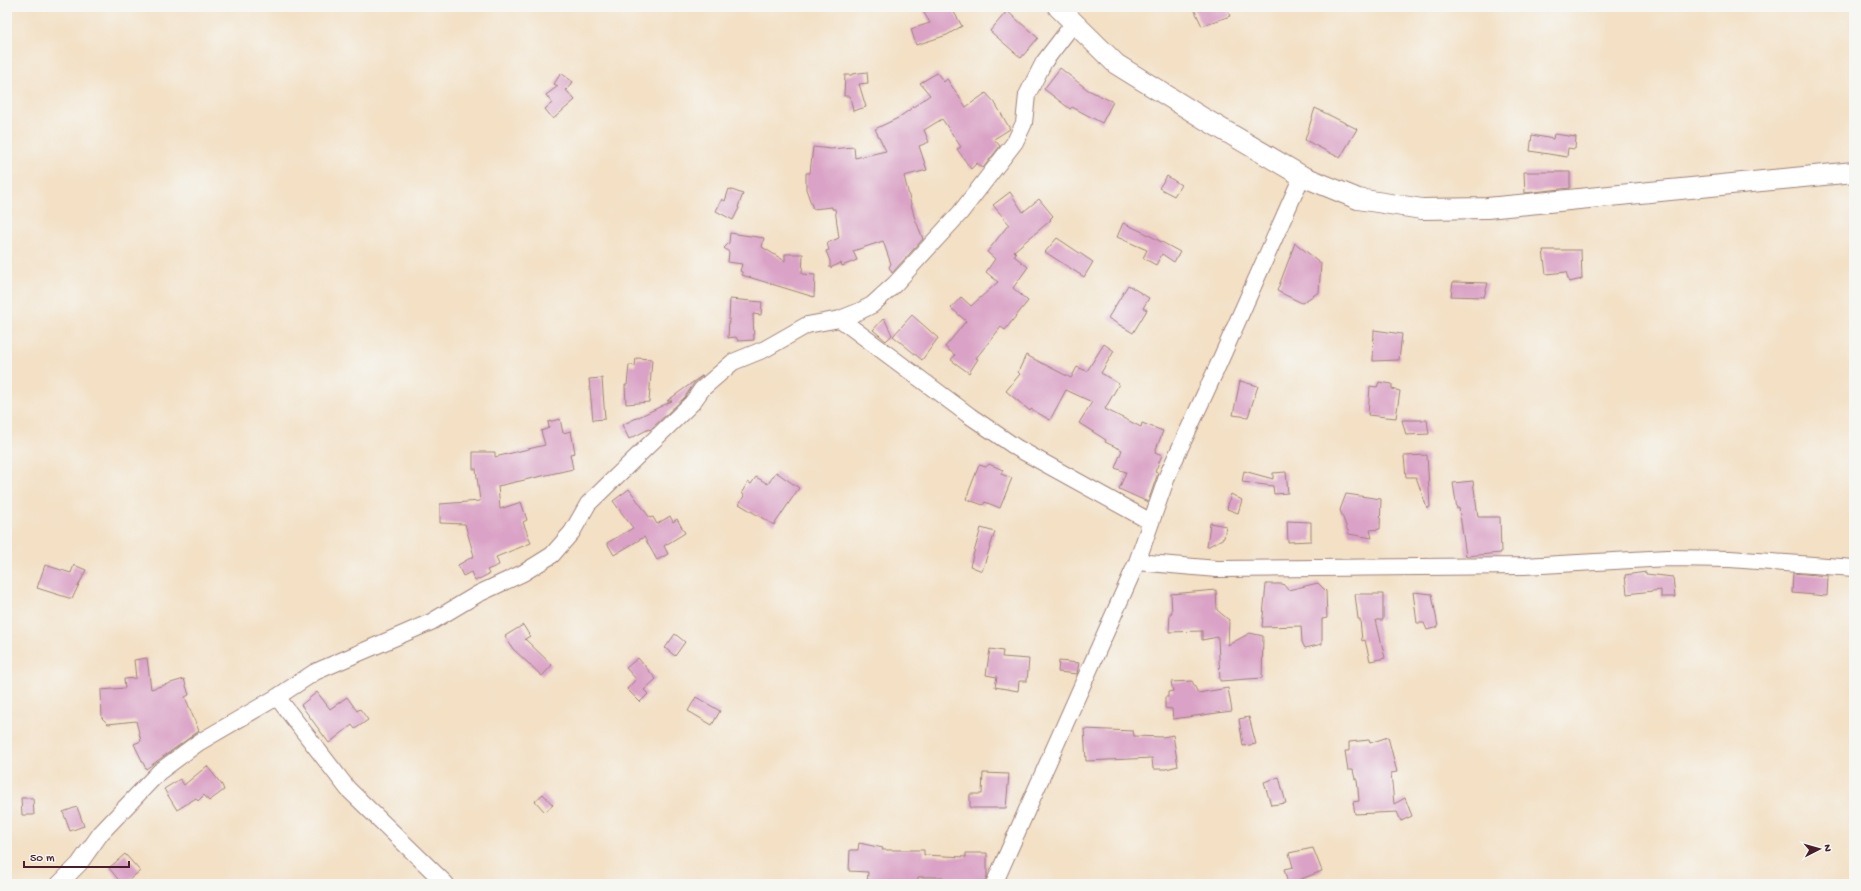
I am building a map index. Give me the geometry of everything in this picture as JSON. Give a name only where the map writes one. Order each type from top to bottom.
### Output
[{"type":"main road","points":[[1058,7],[1073,24],[1116,64],[1203,118],[1302,176],[1358,198],[1422,209],[1487,208],[1854,172]]},
{"type":"street","points":[[59,884],[79,864],[101,834],[159,772],[198,743],[278,697],[315,672],[431,622],[478,594],[523,573],[552,555],[572,532],[588,504],[692,403],[702,389],[733,362],[765,349],[807,325],[840,319],[872,305],[895,284],[960,213],[1016,142],[1024,123],[1027,95],[1044,62],[1073,24]]},
{"type":"street","points":[[994,884],[1137,562],[1168,474],[1222,358],[1302,176]]},
{"type":"street","points":[[840,319],[970,416],[1017,448],[1151,522]]},
{"type":"street","points":[[1137,562],[1218,569],[1524,566],[1668,558],[1730,559],[1854,568]]},
{"type":"street","points":[[278,697],[348,789],[446,884]]},
{"type":"building","points":[[930,7],[951,7],[962,26],[947,35],[916,45],[911,29],[930,23],[923,11]]},
{"type":"building","points":[[1193,7],[1226,7],[1230,16],[1202,26]]},
{"type":"building","points":[[1007,11],[1038,38],[1021,58],[990,31]]},
{"type":"building","points":[[1060,68],[1088,90],[1113,102],[1102,123],[1072,107],[1070,109],[1044,89]]},
{"type":"building","points":[[867,72],[868,83],[859,84],[866,107],[853,111],[850,96],[844,96],[845,75]]},
{"type":"building","points":[[561,73],[573,82],[566,90],[575,100],[553,119],[545,109],[552,103],[546,95],[558,86],[554,84]]},
{"type":"building","points":[[937,73],[944,82],[947,79],[966,107],[986,93],[995,103],[1010,129],[994,139],[1000,146],[983,168],[977,163],[971,169],[957,149],[961,147],[942,119],[924,130],[929,142],[919,146],[927,170],[904,176],[914,216],[923,239],[892,273],[889,267],[891,264],[883,241],[853,251],[857,260],[842,266],[841,263],[830,268],[830,261],[826,251],[829,250],[827,243],[839,238],[835,209],[832,209],[832,207],[813,209],[806,189],[806,173],[810,173],[813,147],[831,149],[854,147],[855,158],[886,151],[875,129],[898,118],[930,95],[920,83]]},
{"type":"building","points":[[1315,108],[1357,129],[1340,158],[1305,140]]},
{"type":"building","points":[[1554,134],[1576,137],[1575,149],[1568,148],[1567,157],[1530,151],[1532,135],[1553,139]]},
{"type":"building","points":[[1524,172],[1570,172],[1570,188],[1525,193]]},
{"type":"building","points":[[1167,176],[1181,185],[1174,196],[1159,188]]},
{"type":"building","points":[[729,189],[743,194],[738,207],[739,208],[733,220],[716,211],[722,199],[725,201]]},
{"type":"building","points":[[1010,192],[1023,212],[1039,199],[1053,216],[1050,219],[1051,220],[1014,251],[1016,253],[1014,256],[1028,267],[1013,288],[1028,301],[1005,330],[1001,327],[976,358],[978,359],[969,373],[951,360],[955,355],[945,347],[966,321],[951,308],[961,297],[971,306],[998,282],[986,272],[995,259],[987,252],[1009,224],[993,205]]},
{"type":"building","points":[[1123,223],[1180,252],[1174,262],[1162,254],[1156,265],[1143,258],[1147,250],[1117,237]]},
{"type":"building","points":[[730,233],[764,238],[762,247],[785,261],[785,254],[803,254],[802,274],[815,275],[814,297],[742,275],[742,272],[740,271],[742,264],[728,262],[729,252],[724,248],[729,243]]},
{"type":"building","points":[[1057,238],[1093,262],[1084,277],[1045,252]]},
{"type":"building","points":[[1295,243],[1321,263],[1319,292],[1302,303],[1277,291]]},
{"type":"building","points":[[1543,250],[1581,250],[1582,279],[1569,282],[1566,272],[1546,274]]},
{"type":"building","points":[[1453,282],[1488,283],[1484,297],[1451,296]]},
{"type":"building","points":[[1128,285],[1149,298],[1143,308],[1147,310],[1133,333],[1108,318]]},
{"type":"building","points":[[730,299],[762,302],[761,315],[753,314],[754,340],[738,341],[736,337],[728,338]]},
{"type":"building","points":[[912,315],[938,338],[922,360],[893,336]]},
{"type":"building","points":[[884,318],[892,335],[886,341],[873,330]]},
{"type":"building","points":[[1374,330],[1402,334],[1399,360],[1373,361]]},
{"type":"building","points":[[1104,344],[1114,351],[1101,373],[1119,384],[1105,409],[1141,427],[1142,423],[1163,431],[1155,452],[1162,455],[1155,472],[1158,473],[1148,502],[1119,489],[1126,472],[1115,468],[1122,450],[1105,442],[1106,440],[1079,423],[1092,402],[1066,390],[1050,420],[1031,409],[1030,411],[1006,391],[1020,374],[1018,372],[1026,355],[1071,378],[1077,367],[1087,371]]},
{"type":"building","points":[[636,358],[652,359],[649,402],[626,404],[625,385],[627,385],[629,365],[635,366]]},
{"type":"building","points":[[703,375],[694,383],[685,397],[650,430],[649,429],[629,439],[622,425],[672,401],[667,401]]},
{"type":"building","points":[[602,378],[605,419],[593,420],[589,379]]},
{"type":"building","points":[[1240,381],[1258,386],[1248,417],[1233,415]]},
{"type":"building","points":[[1379,382],[1392,384],[1392,389],[1400,391],[1396,418],[1368,415],[1370,386],[1377,387]]},
{"type":"building","points":[[560,419],[563,433],[571,431],[575,453],[570,454],[573,469],[498,486],[500,509],[521,502],[527,520],[523,522],[531,543],[496,557],[499,565],[487,570],[489,574],[475,581],[471,572],[463,576],[458,565],[474,556],[465,524],[440,523],[440,504],[480,501],[476,469],[473,469],[473,452],[495,452],[495,457],[545,445],[541,431],[549,428],[548,422]]},
{"type":"building","points":[[1402,420],[1427,420],[1429,434],[1406,435]]},
{"type":"building","points":[[1427,455],[1430,507],[1427,508],[1416,477],[1406,477],[1404,456]]},
{"type":"building","points":[[989,464],[1003,470],[1001,474],[1012,478],[1000,508],[985,502],[983,505],[966,499],[979,465],[986,467]]},
{"type":"building","points":[[1244,471],[1273,479],[1273,473],[1286,472],[1288,493],[1274,494],[1273,486],[1242,482]]},
{"type":"building","points":[[776,472],[799,488],[774,525],[739,504],[744,496],[742,492],[748,482],[751,484],[756,477],[768,484]]},
{"type":"building","points":[[1473,481],[1478,517],[1500,517],[1501,553],[1466,556],[1459,508],[1457,509],[1453,483]]},
{"type":"building","points":[[629,489],[650,518],[653,517],[657,524],[670,516],[673,522],[677,519],[685,533],[664,546],[668,554],[657,560],[644,537],[614,555],[607,543],[633,528],[613,501]]},
{"type":"building","points":[[1231,494],[1242,500],[1238,513],[1227,509]]},
{"type":"building","points":[[1346,494],[1381,499],[1380,529],[1370,530],[1372,538],[1349,534],[1340,510]]},
{"type":"building","points":[[1287,521],[1311,522],[1311,541],[1288,542]]},
{"type":"building","points":[[1210,523],[1226,526],[1224,538],[1207,547]]},
{"type":"building","points":[[981,528],[995,532],[982,571],[970,566]]},
{"type":"building","points":[[45,565],[71,573],[74,565],[86,570],[72,599],[37,588]]},
{"type":"building","points":[[1646,572],[1646,574],[1673,577],[1675,597],[1661,597],[1661,590],[1627,594],[1625,575]]},
{"type":"building","points":[[1793,573],[1828,576],[1827,596],[1792,593]]},
{"type":"building","points":[[1318,583],[1326,591],[1327,618],[1322,619],[1322,644],[1305,648],[1302,642],[1301,626],[1262,627],[1266,584],[1283,584],[1288,590]]},
{"type":"building","points":[[1216,590],[1217,610],[1229,620],[1228,645],[1250,633],[1263,636],[1262,678],[1220,681],[1218,637],[1202,640],[1202,631],[1169,632],[1170,613],[1172,613],[1171,594]]},
{"type":"building","points":[[1413,592],[1432,594],[1438,627],[1427,630],[1424,623],[1417,623]]},
{"type":"building","points":[[1355,594],[1383,594],[1383,620],[1376,620],[1385,658],[1370,661],[1365,640],[1362,641],[1360,619],[1358,619]]},
{"type":"building","points":[[523,625],[530,636],[525,639],[552,665],[542,676],[513,649],[505,636]]},
{"type":"building","points":[[675,634],[685,642],[675,656],[665,648]]},
{"type":"building","points":[[990,649],[1003,651],[1002,657],[1029,659],[1027,681],[1019,681],[1018,691],[995,687],[997,677],[986,675]]},
{"type":"building","points":[[147,658],[151,689],[184,679],[189,695],[185,697],[199,731],[146,769],[134,744],[141,741],[136,721],[108,724],[102,718],[101,690],[125,688],[124,679],[136,678],[134,660]]},
{"type":"building","points":[[638,658],[656,679],[644,690],[648,694],[640,702],[627,689],[636,679],[626,668]]},
{"type":"building","points":[[1059,661],[1079,663],[1077,674],[1058,672]]},
{"type":"building","points":[[1192,681],[1198,693],[1228,688],[1232,711],[1173,719],[1172,709],[1165,708],[1165,697],[1168,697],[1168,692],[1173,691],[1171,682]]},
{"type":"building","points":[[317,692],[330,709],[347,697],[357,711],[360,709],[368,720],[355,729],[352,725],[329,743],[301,705]]},
{"type":"building","points":[[696,697],[720,711],[712,725],[688,711]]},
{"type":"building","points":[[1249,717],[1256,744],[1243,746],[1239,719]]},
{"type":"building","points":[[1084,729],[1133,731],[1134,736],[1163,737],[1173,735],[1178,766],[1166,769],[1153,769],[1152,758],[1086,761]]},
{"type":"building","points":[[1388,737],[1397,772],[1391,773],[1394,804],[1405,798],[1412,816],[1401,821],[1397,812],[1355,814],[1353,802],[1359,801],[1357,779],[1355,779],[1353,770],[1348,770],[1345,751],[1349,751],[1349,742],[1369,740],[1370,743]]},
{"type":"building","points":[[207,766],[222,785],[224,790],[209,801],[204,795],[198,801],[196,798],[177,810],[164,789],[180,779],[184,785]]},
{"type":"building","points":[[983,773],[1009,774],[1006,808],[970,808],[970,794],[982,794]]},
{"type":"building","points":[[1279,777],[1286,803],[1271,805],[1264,782]]},
{"type":"building","points":[[543,794],[553,805],[545,812],[535,801]]},
{"type":"building","points":[[21,798],[33,798],[34,815],[22,815]]},
{"type":"building","points":[[77,807],[84,826],[70,831],[63,812]]},
{"type":"building","points":[[859,843],[883,848],[882,850],[924,850],[924,855],[966,857],[966,853],[987,853],[987,876],[985,884],[943,884],[943,877],[918,877],[917,884],[867,884],[868,872],[849,871],[850,850],[858,850]]},
{"type":"building","points":[[1313,848],[1322,871],[1288,884],[1284,869],[1293,867],[1289,853]]},
{"type":"building","points":[[125,854],[140,871],[122,884],[109,868]]}]
